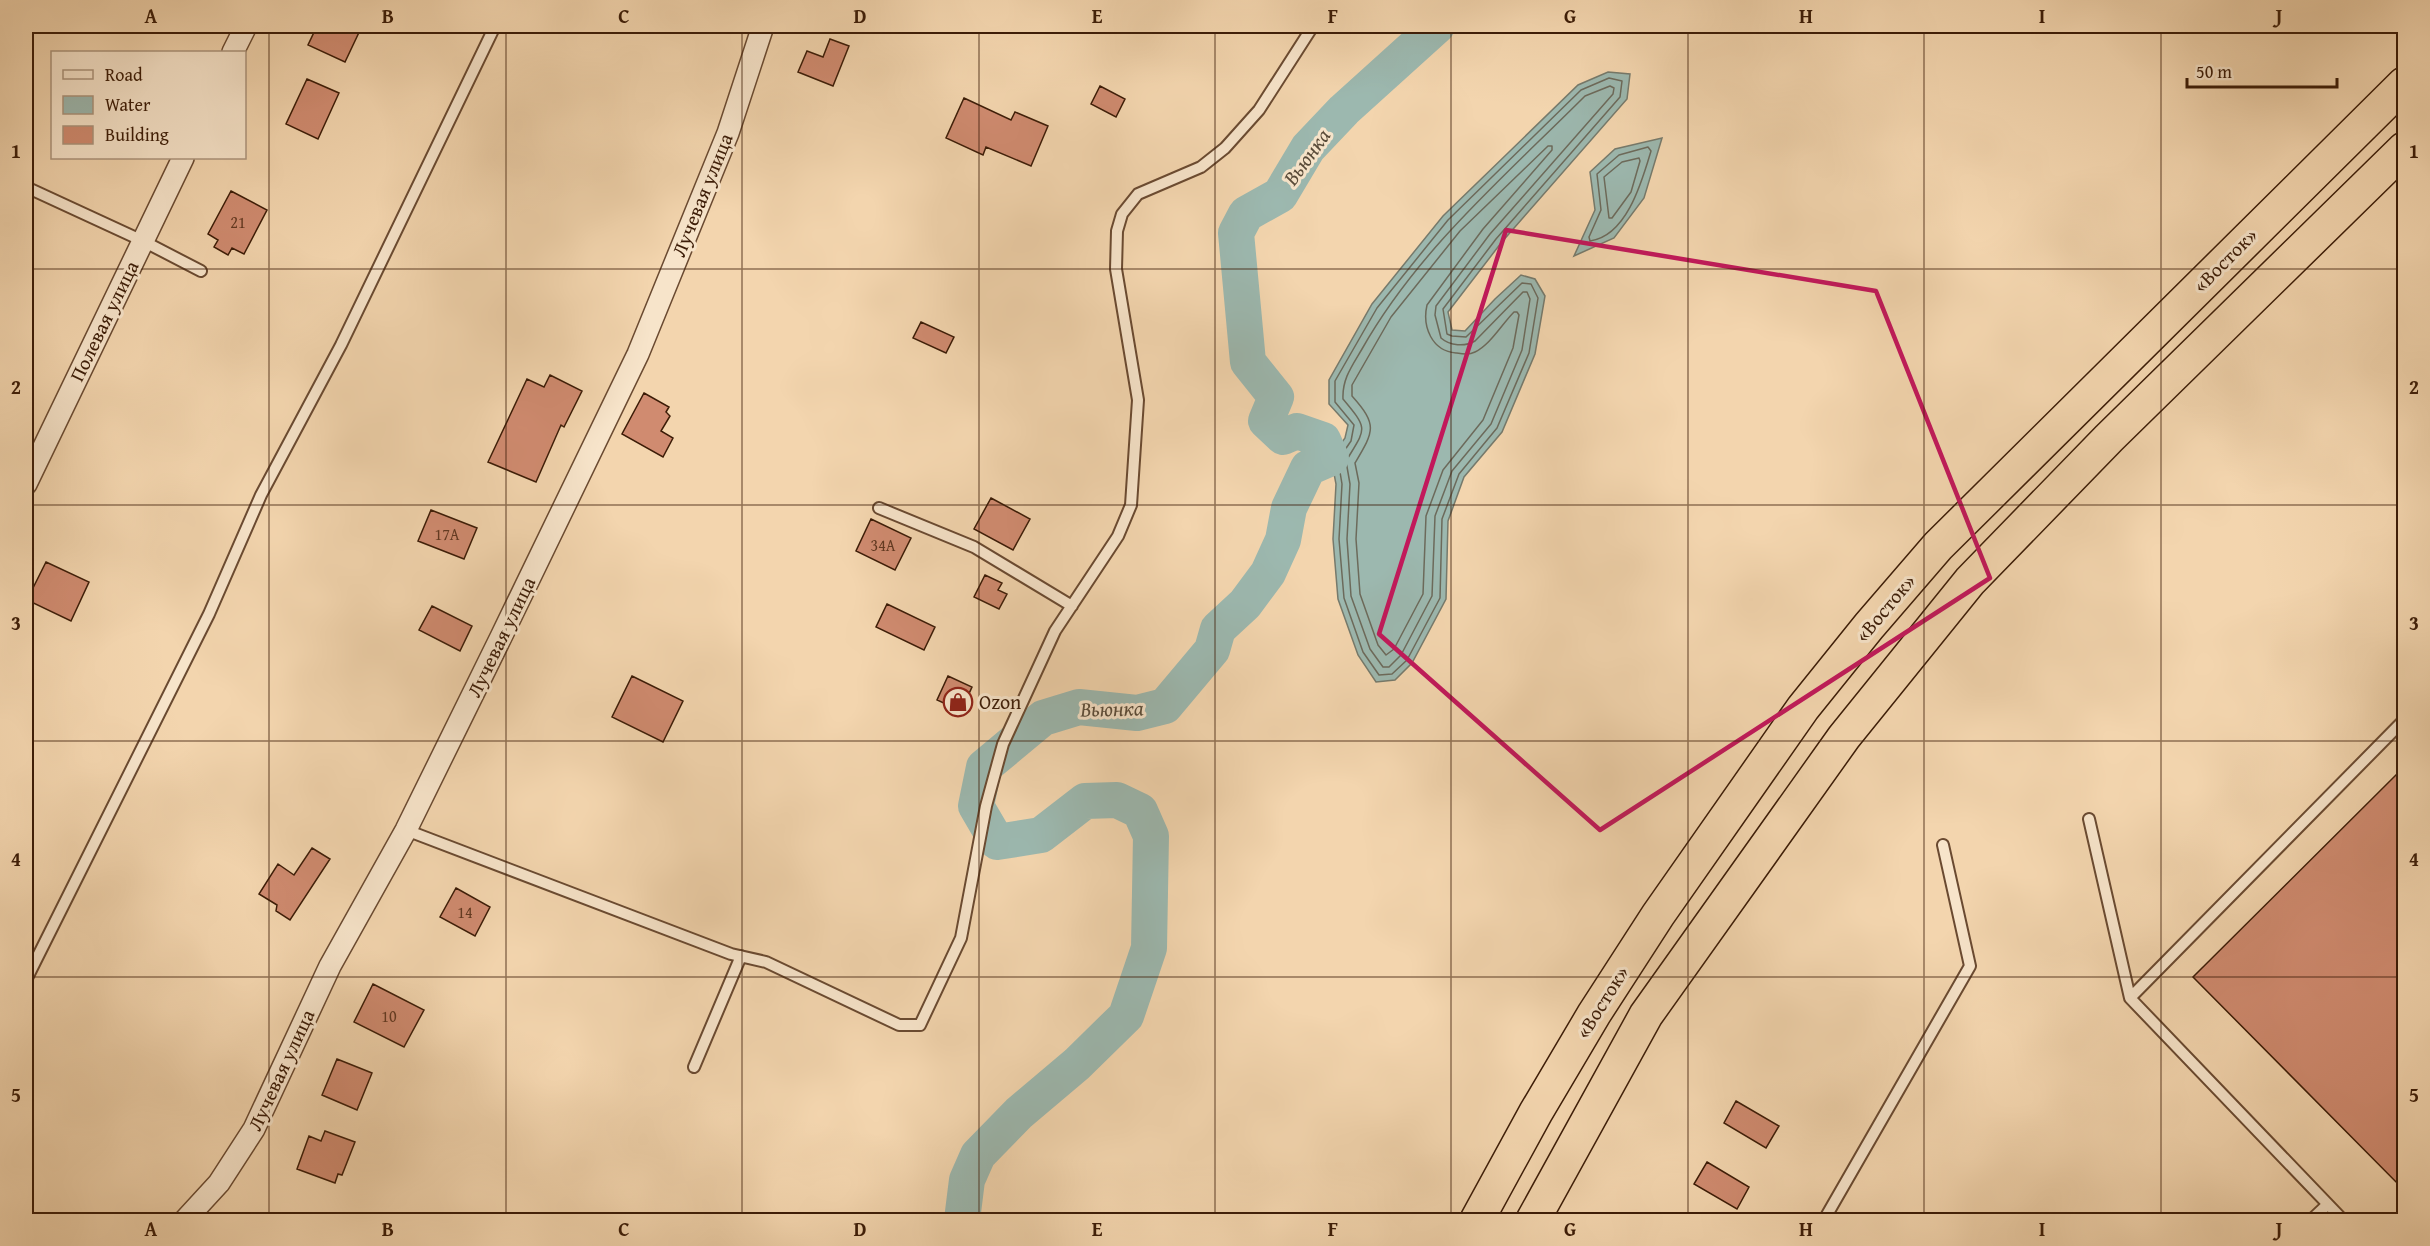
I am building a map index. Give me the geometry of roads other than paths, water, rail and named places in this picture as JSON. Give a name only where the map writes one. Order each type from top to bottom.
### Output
[{"type":"highway","name":"«Восток»","points":[[1477,1221],[1594,1014],[1658,915],[1803,708],[1869,626],[1938,546],[2404,84]]},
{"type":"highway","points":[[1533,1221],[1646,1015],[1844,737],[1970,581],[2109,438],[2404,149]]},
{"type":"street","points":[[234,51],[246,26]]},
{"type":"street","name":"Лучевая улица","points":[[186,1221],[219,1182],[254,1129],[330,966],[406,830],[638,354],[728,133],[763,26]]},
{"type":"street","name":"Полевая улица","points":[[26,484],[183,159]]},
{"type":"lane","points":[[26,980],[209,614],[261,495],[341,345],[495,26]]},
{"type":"lane","points":[[406,830],[741,956],[766,962],[899,1025],[920,1025],[961,938],[986,806],[1004,744],[1055,631],[1118,536],[1131,505],[1138,400],[1116,269],[1117,231],[1122,214],[1138,194],[1201,167],[1225,148],[1259,110],[1313,26]]},
{"type":"lane","points":[[26,187],[143,241],[201,271]]},
{"type":"lane","points":[[879,508],[974,548],[1072,606]]},
{"type":"lane","points":[[2130,998],[2404,720]]},
{"type":"lane","points":[[2089,819],[2130,998],[2343,1221]]},
{"type":"lane","points":[[1824,1221],[1970,966],[1943,844]]},
{"type":"lane","points":[[694,1067],[741,956]]},
{"type":"lane","points":[[2311,1221],[2327,1205]]},
{"type":"water","points":[[1608,72],[1630,74],[1627,99],[1501,243],[1448,312],[1452,330],[1465,331],[1521,275],[1535,279],[1545,296],[1535,354],[1502,432],[1464,477],[1448,521],[1446,599],[1412,663],[1395,680],[1376,682],[1358,655],[1338,599],[1333,539],[1336,484],[1331,458],[1345,438],[1348,425],[1329,404],[1329,380],[1372,304],[1443,216],[1578,85]]},
{"type":"water","points":[[1662,138],[1644,198],[1614,238],[1574,256],[1595,210],[1590,172],[1615,149]]},
{"type":"waterway","name":"Вьюнка","points":[[962,1220],[967,1180],[978,1155],[1019,1113],[1077,1064],[1126,1016],[1149,948],[1151,836],[1140,811],[1117,800],[1085,801],[1041,835],[997,842],[976,806],[984,767],[1043,718],[1079,707],[1137,713],[1165,706],[1212,650],[1218,629],[1245,604],[1268,573],[1283,540],[1289,508],[1308,468],[1331,458],[1323,440],[1297,431],[1283,437],[1266,421],[1276,397],[1248,362],[1236,233],[1246,214],[1280,195],[1308,148],[1344,110],[1437,26]]},
{"type":"place","name":"Ozon","points":[[958,702]]}]
